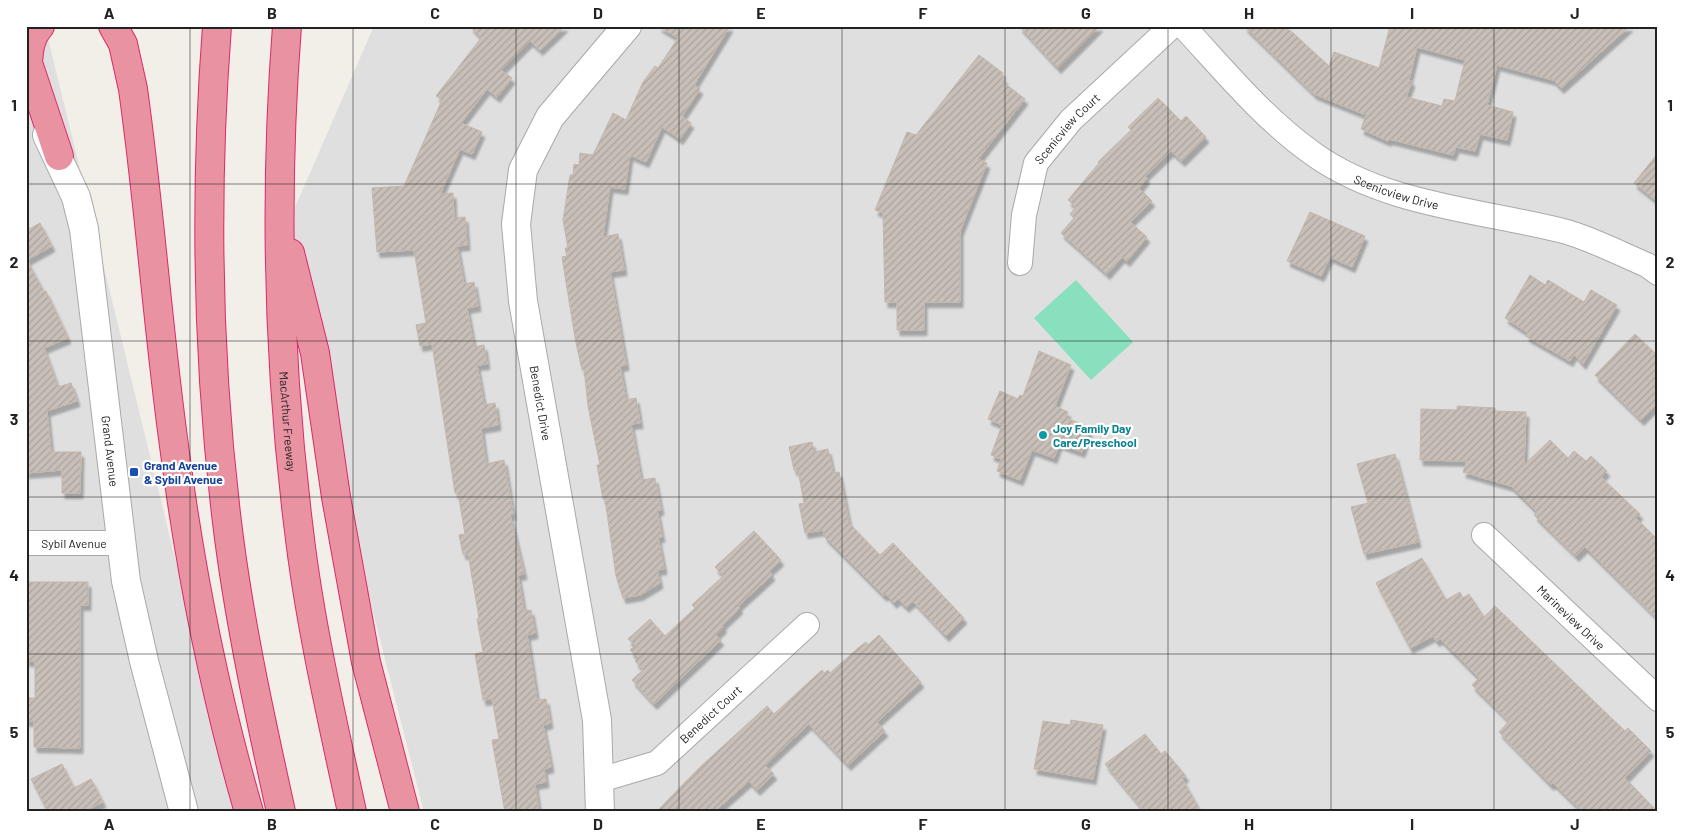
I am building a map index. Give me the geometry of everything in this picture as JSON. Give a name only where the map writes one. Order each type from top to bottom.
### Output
[{"type":"highway","points":[[40,26],[34,34],[29,48],[28,63],[59,156]]},
{"type":"highway","points":[[112,26],[123,44],[134,97],[175,452],[193,569],[225,721],[249,812]]},
{"type":"highway","points":[[217,26],[210,132],[209,290],[220,452],[229,539],[242,623],[281,812]]},
{"type":"highway","name":"MacArthur Freeway","points":[[287,26],[283,74],[279,206],[283,366],[299,532],[322,674],[352,812]]},
{"type":"highway","points":[[283,74],[306,26]]},
{"type":"highway","points":[[279,206],[315,353],[336,497],[366,662],[405,812]]},
{"type":"street","name":"Benedict Drive","points":[[600,812],[597,720],[523,301],[516,224],[523,170],[550,117],[627,26]]},
{"type":"street","name":"Scenicview Court","points":[[1020,263],[1024,215],[1036,163],[1071,120],[1172,26]]},
{"type":"street","name":"Scenicview Drive","points":[[1183,26],[1269,119],[1313,154],[1363,182],[1410,197],[1568,233],[1647,265],[1658,273]]},
{"type":"street","name":"Grand Avenue","points":[[26,98],[59,156],[76,197],[84,229],[121,543],[134,619],[184,812]]},
{"type":"street","name":"Marineview Drive","points":[[1484,535],[1658,699]]},
{"type":"street","name":"Sybil Avenue","points":[[26,543],[121,543]]},
{"type":"street","name":"Benedict Court","points":[[600,780],[657,763],[807,625]]},
{"type":"shaded area","points":[[26,26],[45,26],[237,812],[26,812]]},
{"type":"shaded area","points":[[374,26],[1658,26],[1658,812],[424,812],[279,244]]},
{"type":"green space","points":[[1076,280],[1133,342],[1091,380],[1034,318]]},
{"type":"building","points":[[470,26],[565,26],[540,50],[530,41],[501,70],[512,78],[497,97],[487,89],[461,123],[482,132],[472,154],[460,149],[440,194],[453,193],[454,218],[465,217],[467,245],[457,246],[464,284],[474,282],[478,306],[467,308],[474,347],[484,345],[487,364],[477,365],[484,405],[495,403],[498,425],[481,428],[486,464],[504,460],[513,514],[510,515],[524,574],[518,575],[524,611],[531,610],[535,633],[527,635],[537,700],[546,699],[550,723],[543,725],[551,767],[544,769],[546,782],[535,784],[539,812],[505,812],[492,740],[499,739],[492,699],[483,700],[475,654],[483,652],[477,619],[479,618],[468,554],[463,554],[459,535],[465,534],[458,493],[455,493],[432,344],[420,346],[416,325],[426,323],[414,250],[377,252],[372,188],[404,186],[442,100],[436,96],[481,38]]},
{"type":"building","points":[[658,26],[730,26],[694,85],[700,89],[682,116],[691,123],[680,139],[662,127],[646,162],[630,155],[625,189],[610,187],[603,237],[618,234],[624,270],[610,272],[626,365],[620,366],[626,400],[636,398],[640,423],[631,424],[641,480],[655,478],[661,510],[657,510],[662,537],[658,537],[664,569],[657,570],[660,583],[640,595],[623,598],[616,576],[605,499],[603,499],[597,465],[600,465],[588,406],[584,369],[582,370],[575,338],[562,257],[567,256],[565,248],[568,248],[563,220],[570,175],[573,175],[574,164],[579,165],[580,153],[593,155],[613,113],[626,120],[643,82],[655,66],[658,68],[678,38]]},
{"type":"building","points":[[1019,26],[1100,26],[1058,68]]},
{"type":"building","points":[[1244,26],[1280,26],[1291,31],[1329,66],[1334,52],[1379,68],[1390,26],[1630,26],[1561,88],[1553,80],[1497,65],[1487,105],[1513,112],[1507,140],[1480,134],[1475,151],[1456,147],[1453,155],[1389,139],[1388,141],[1361,129],[1366,115],[1314,94]],"holes":[[[1417,47],[1465,60],[1455,101],[1444,99],[1442,106],[1406,97],[1412,81],[1409,80]]]},
{"type":"building","points":[[979,55],[1003,73],[1001,76],[1005,79],[1003,82],[1025,99],[978,159],[987,163],[960,231],[960,302],[924,302],[924,330],[897,330],[897,302],[885,302],[883,213],[875,210],[907,132],[916,135]]},
{"type":"building","points":[[1158,98],[1181,121],[1186,116],[1206,137],[1182,161],[1171,151],[1145,176],[1147,178],[1139,188],[1152,201],[1130,222],[1147,237],[1127,261],[1122,257],[1107,274],[1061,233],[1074,218],[1070,214],[1076,207],[1068,200],[1098,162],[1131,130],[1128,127]]},
{"type":"building","points":[[1658,153],[1658,202],[1634,183]]},
{"type":"building","points":[[1310,212],[1365,236],[1352,267],[1330,257],[1321,276],[1287,261]]},
{"type":"building","points":[[40,223],[52,246],[27,260],[44,292],[46,291],[68,338],[44,348],[58,387],[71,383],[77,401],[47,411],[51,452],[81,452],[80,493],[62,493],[62,470],[26,473],[26,231]]},
{"type":"building","points":[[1530,275],[1545,285],[1548,280],[1584,302],[1591,290],[1617,305],[1583,364],[1574,354],[1570,361],[1526,336],[1528,333],[1505,318]]},
{"type":"building","points":[[1635,334],[1658,356],[1658,403],[1641,420],[1595,375]]},
{"type":"building","name":"Joy Family Day Care/Preschool","points":[[1039,351],[1071,365],[1055,406],[1068,412],[1066,418],[1090,427],[1082,452],[1059,444],[1054,458],[1032,450],[1020,480],[997,471],[1001,459],[991,455],[1002,425],[988,419],[1000,391],[1018,399],[1020,395],[1023,396]]},
{"type":"building","points":[[1457,406],[1495,408],[1495,411],[1526,412],[1524,465],[1550,440],[1568,458],[1574,451],[1586,461],[1591,456],[1607,471],[1601,477],[1640,514],[1636,518],[1658,540],[1658,619],[1585,547],[1576,556],[1534,515],[1537,512],[1511,486],[1463,472],[1467,461],[1420,460],[1421,409],[1457,410]]},
{"type":"building","points":[[812,442],[814,452],[828,449],[833,473],[839,472],[849,523],[880,555],[893,543],[964,618],[946,636],[913,601],[906,607],[898,599],[894,603],[886,594],[884,596],[825,537],[823,530],[805,533],[799,504],[804,503],[798,470],[794,470],[789,447]]},
{"type":"building","points":[[1395,454],[1418,542],[1364,554],[1351,507],[1368,503],[1357,464]]},
{"type":"building","points":[[754,531],[781,560],[769,571],[772,575],[738,606],[740,608],[722,625],[724,627],[716,635],[721,640],[654,704],[632,680],[643,670],[635,661],[638,658],[630,650],[635,645],[628,639],[650,619],[665,636],[695,608],[692,605],[723,576],[715,567]]},
{"type":"building","points":[[1422,558],[1446,600],[1460,592],[1463,598],[1469,594],[1484,617],[1495,606],[1625,731],[1628,728],[1651,751],[1625,778],[1658,812],[1583,812],[1553,783],[1551,785],[1499,732],[1509,721],[1472,685],[1479,678],[1440,639],[1436,641],[1433,636],[1410,648],[1376,583]]},
{"type":"building","points":[[28,582],[88,582],[88,605],[80,605],[80,748],[34,747],[34,721],[26,721],[26,698],[35,698],[35,661],[26,661]]},
{"type":"building","points":[[879,635],[921,682],[877,722],[885,731],[848,765],[809,724],[765,765],[774,774],[757,790],[749,781],[714,812],[656,812],[699,768],[767,706],[774,714],[822,670],[824,673],[828,670],[830,673],[858,648],[866,642],[868,645]]},
{"type":"building","points":[[1071,720],[1103,725],[1093,779],[1034,769],[1043,721],[1070,725]]},
{"type":"building","points":[[1145,734],[1161,754],[1165,751],[1186,776],[1182,778],[1201,812],[1145,812],[1105,764]]},
{"type":"building","points":[[62,764],[74,788],[91,779],[103,802],[83,812],[48,812],[31,779]]},
{"type":"place","name":"Joy Family Day Care/Preschool","points":[[1043,435]]},
{"type":"place","name":"Grand Avenue & Sybil Avenue","points":[[134,472]]}]
